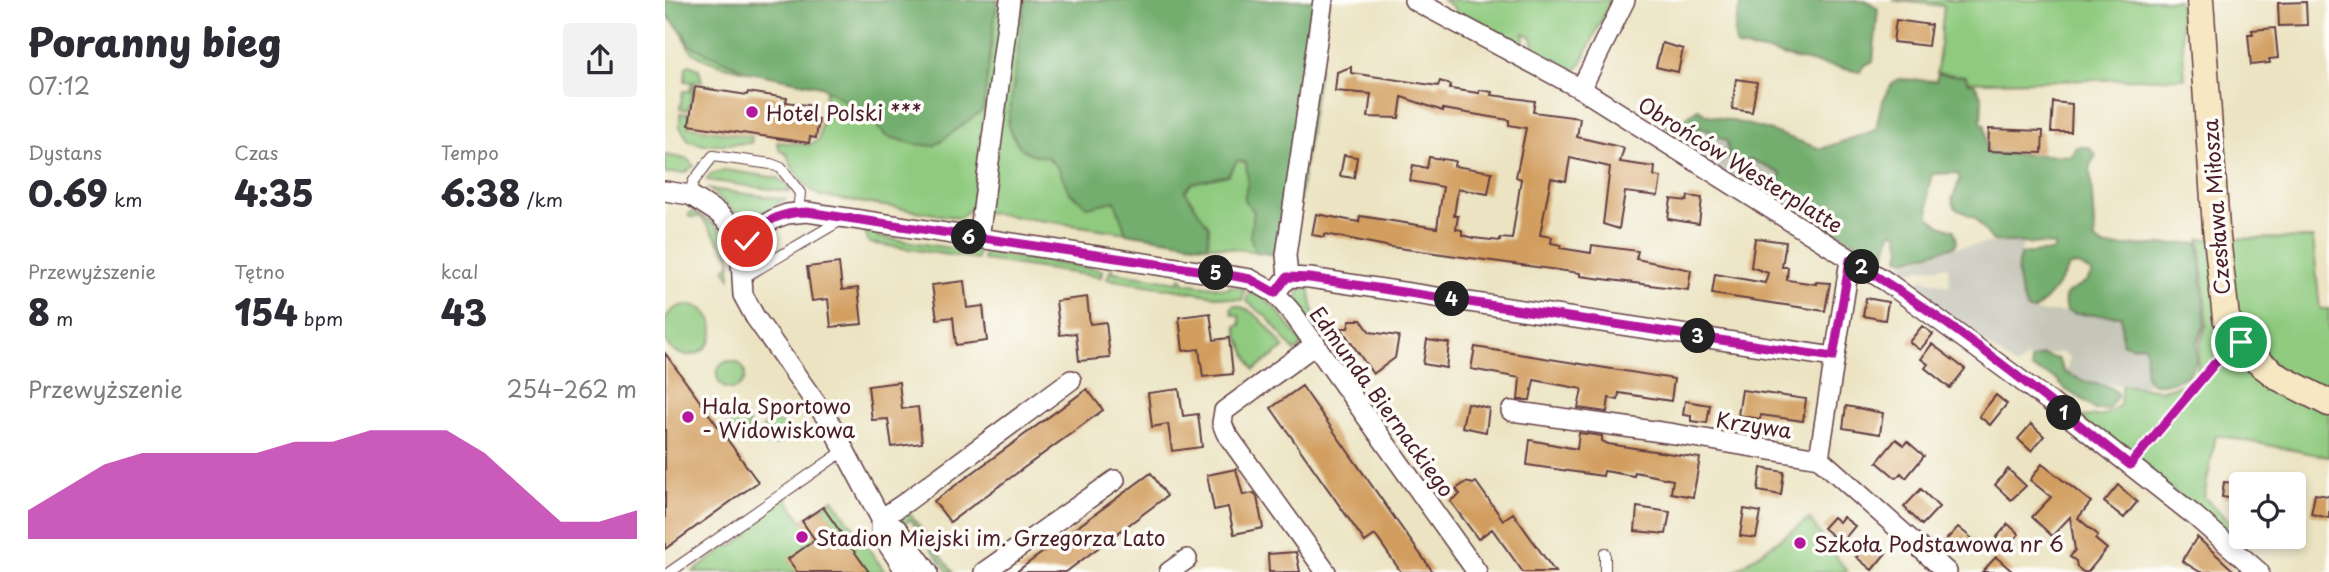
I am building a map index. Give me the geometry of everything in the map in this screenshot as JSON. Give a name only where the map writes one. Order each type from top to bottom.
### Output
[{"type":"street","points":[[979,239],[1010,0]]},
{"type":"street","points":[[1323,0],[1281,285],[1310,278],[1833,357]]},
{"type":"street","name":"Obrońców Westerplatte","points":[[1414,0],[1581,89],[1887,282],[2130,465],[2195,516],[2259,572]]},
{"type":"street","points":[[1581,89],[1625,0]]},
{"type":"street","name":"Czesława Miłosza","points":[[2200,0],[2225,318],[2251,356],[2279,377],[2329,403]]},
{"type":"street","points":[[665,191],[690,195],[718,213],[747,241],[741,260],[740,279],[748,306],[846,450],[881,519],[881,534],[906,572]]},
{"type":"street","name":"Edmunda Biernackiego","points":[[747,241],[755,230],[765,223],[798,212],[846,217],[1281,285],[1316,344],[1477,572]]},
{"type":"street","points":[[1850,260],[1819,458],[1948,572]]},
{"type":"street","points":[[1316,344],[1224,411],[1222,424],[1327,572]]},
{"type":"street","points":[[881,519],[1071,380]]},
{"type":"street","name":"Krzywa","points":[[1511,411],[1819,458]]},
{"type":"street","points":[[984,572],[1115,480]]},
{"type":"street","points":[[881,519],[897,529],[928,572]]},
{"type":"street","points":[[1169,572],[1187,559]]},
{"type":"lane","points":[[690,195],[693,182],[713,156],[771,164],[781,168],[800,193],[798,212]]},
{"type":"lane","points":[[740,279],[846,217]]},
{"type":"lane","points":[[2130,465],[2215,363],[2241,342]]},
{"type":"lane","points":[[670,572],[846,450]]},
{"type":"lane","points":[[1605,553],[1605,572]]},
{"type":"shaded area","points":[[1681,128],[1701,128],[1729,138],[1787,175],[1771,203],[1676,143]]},
{"type":"shaded area","points":[[1990,243],[2025,243],[2019,253],[2026,312],[2121,313],[2120,343],[2132,348],[2143,347],[2148,357],[2146,387],[2090,383],[2066,372],[2070,358],[2061,352],[2025,359],[2017,367],[1913,290],[1922,279],[1950,286],[1948,266],[1907,271],[1892,277],[1883,270],[1951,248]]},
{"type":"shaded area","name":"Szkoła Podstawowa nr 6","points":[[1810,514],[1851,572],[1729,572]]},
{"type":"green space","points":[[665,0],[997,0],[983,110],[934,146],[914,144],[886,136],[867,115],[821,86],[749,72],[689,45],[684,34],[665,13]]},
{"type":"green space","points":[[681,0],[1329,0],[1291,257],[969,210],[960,218],[821,196],[800,178],[787,154],[780,151],[777,142],[808,145],[819,140],[826,88],[732,68],[699,56],[686,43],[683,33],[691,6]]},
{"type":"green space","points":[[1025,0],[1316,0],[1279,255],[1256,252],[1250,237],[1254,212],[1244,200],[1248,181],[1246,163],[1238,160],[1228,175],[1192,183],[1185,191],[1209,227],[1208,246],[1126,233],[1115,201],[1088,207],[1069,192],[1059,169],[1047,157],[1022,149],[1008,125]]},
{"type":"green space","points":[[1443,0],[1611,0],[1580,66],[1575,71],[1567,72],[1557,66],[1559,61],[1554,58],[1548,61],[1536,53],[1532,38],[1524,33],[1523,47],[1455,13],[1454,8]]},
{"type":"green space","points":[[1742,0],[1868,1],[1878,9],[1873,61],[1863,66],[1860,72],[1737,47],[1735,29]]},
{"type":"green space","points":[[1892,0],[2179,0],[2185,78],[1984,82],[1968,81],[1966,76],[1937,73],[1944,6]]},
{"type":"green space","points":[[689,65],[699,69],[702,82],[695,81],[688,110],[680,109],[683,91],[690,91],[692,82],[685,81],[686,67]]},
{"type":"green space","points":[[1938,74],[1966,76],[1967,82],[1975,84],[1982,98],[1981,122],[1985,125],[1987,153],[2071,156],[2076,147],[2089,147],[2096,155],[2090,165],[2095,240],[2105,247],[2199,243],[2205,324],[2197,343],[2196,362],[2188,376],[2164,384],[2152,383],[2146,375],[2144,345],[2133,347],[2122,343],[2121,316],[2066,311],[2066,295],[2087,281],[2092,273],[2079,265],[2069,266],[2045,301],[2034,311],[2027,310],[2018,275],[2021,254],[2053,251],[2055,245],[1993,241],[1974,217],[1956,209],[1952,200],[1960,179],[1957,173],[1932,174],[1928,190],[1929,217],[1954,230],[1957,241],[1955,246],[1906,260],[1899,258],[1901,247],[1898,234],[1892,231],[1884,258],[1837,232],[1814,214],[1769,192],[1769,188],[1777,187],[1781,174],[1751,159],[1736,165],[1728,157],[1727,141],[1701,127],[1694,136],[1687,127],[1676,130],[1664,126],[1665,122],[1679,122],[1698,109],[1708,115],[1765,129],[1821,149],[1876,130],[1885,95],[1898,79],[1936,81]]},
{"type":"green space","points":[[680,113],[689,114],[688,127],[752,137],[751,143],[704,145],[689,141],[680,127]]},
{"type":"green space","points":[[665,155],[687,159],[694,166],[685,173],[665,173]]},
{"type":"green space","points":[[724,170],[778,178],[791,188],[790,192],[706,180],[710,174]]},
{"type":"green space","points":[[709,189],[785,199],[749,220],[744,220]]},
{"type":"green space","points":[[692,211],[713,223],[725,237],[729,245],[731,265],[730,278],[725,269],[730,263],[730,257],[701,217],[689,217]]},
{"type":"green space","points":[[864,229],[876,231],[878,237],[970,251],[974,246],[978,252],[977,259],[869,243]]},
{"type":"green space","points":[[2313,238],[2320,309],[2329,309],[2329,457],[2216,435],[2204,497],[2229,521],[2229,535],[2079,417],[2103,416],[2120,405],[2122,385],[2162,390],[2196,381],[2200,344],[2207,325],[2200,239]]},
{"type":"green space","points":[[984,253],[1041,261],[1044,257],[1046,262],[1102,270],[1101,277],[983,260]]},
{"type":"green space","points":[[1112,267],[1114,272],[1178,282],[1181,277],[1184,283],[1245,289],[1242,300],[1107,279]]},
{"type":"green space","points":[[1309,286],[1317,335],[1297,304],[1299,292]]},
{"type":"green space","points":[[1250,291],[1273,307],[1292,329],[1303,344],[1295,352],[1267,317],[1246,301]]},
{"type":"green space","points":[[1234,305],[1257,316],[1284,348],[1254,370],[1238,336],[1236,326],[1241,325],[1239,315],[1233,315],[1231,309]]},
{"type":"green space","points":[[678,307],[698,307],[706,312],[711,320],[711,340],[706,348],[698,353],[678,353],[670,348],[665,340],[665,320],[670,312]]},
{"type":"green space","points":[[2043,355],[2058,359],[2064,372],[2086,382],[2108,387],[2118,395],[2107,410],[2094,410],[2065,389],[2057,379],[2032,369],[2030,360]]},
{"type":"green space","points":[[731,361],[741,365],[745,375],[741,385],[731,389],[721,385],[717,375],[721,365]]},
{"type":"green space","points":[[739,415],[746,418],[749,425],[746,432],[739,435],[732,432],[729,425],[732,418]]},
{"type":"green space","points":[[774,421],[783,424],[786,433],[783,442],[774,445],[765,442],[762,433],[765,424]]},
{"type":"green space","name":"Stadion Miejski im. Grzegorza Lato","points":[[785,496],[802,521],[833,499],[885,572],[693,572],[719,553],[723,545],[732,546],[748,535],[751,521]]},
{"type":"green space","points":[[906,508],[953,572],[948,572],[910,519],[903,525],[900,520]]},
{"type":"green space","name":"Szkoła Podstawowa nr 6","points":[[1809,519],[1847,572],[1734,572]]},
{"type":"building","points":[[2306,2],[2307,25],[2279,26],[2278,3]]},
{"type":"building","points":[[1896,20],[1931,25],[1928,46],[1893,42]]},
{"type":"building","points":[[2275,28],[2278,58],[2269,59],[2270,63],[2251,65],[2248,34],[2253,34],[2252,30]]},
{"type":"building","points":[[1662,43],[1683,49],[1678,72],[1656,67]]},
{"type":"building","points":[[1351,67],[1351,73],[1438,86],[1440,81],[1451,85],[1450,89],[1479,93],[1479,90],[1492,92],[1491,95],[1535,101],[1533,112],[1580,118],[1577,137],[1624,148],[1620,162],[1655,167],[1654,176],[1661,177],[1658,196],[1625,192],[1619,229],[1603,224],[1610,167],[1570,158],[1566,181],[1551,178],[1540,235],[1552,237],[1551,243],[1561,245],[1560,248],[1591,253],[1592,245],[1638,251],[1636,259],[1691,270],[1688,290],[1391,247],[1325,234],[1324,237],[1312,235],[1316,214],[1359,222],[1360,216],[1437,228],[1443,187],[1410,181],[1413,165],[1427,168],[1429,157],[1455,161],[1454,166],[1492,172],[1488,194],[1458,189],[1454,216],[1458,216],[1456,229],[1462,230],[1462,235],[1473,238],[1500,241],[1500,238],[1512,239],[1521,179],[1516,177],[1526,128],[1509,125],[1509,120],[1443,111],[1402,97],[1399,118],[1368,117],[1371,94],[1335,91],[1337,72]]},
{"type":"building","points":[[1736,79],[1757,82],[1752,112],[1732,109]]},
{"type":"building","name":"Hotel Polski ***","points":[[695,87],[787,98],[786,102],[814,106],[813,118],[819,119],[816,138],[810,137],[809,143],[689,125]]},
{"type":"building","points":[[2053,102],[2072,104],[2071,132],[2051,132]]},
{"type":"building","points":[[1989,129],[2043,131],[2042,153],[1988,151]]},
{"type":"building","points":[[1344,155],[1357,157],[1354,178],[1340,176]]},
{"type":"building","points":[[1688,196],[1702,198],[1699,224],[1668,219],[1671,199],[1687,201]]},
{"type":"building","points":[[1755,238],[1786,242],[1782,267],[1788,267],[1787,280],[1830,283],[1825,311],[1712,294],[1715,274],[1765,283],[1768,273],[1751,267]]},
{"type":"building","points":[[839,263],[842,290],[858,288],[862,324],[831,327],[828,299],[812,301],[807,267]]},
{"type":"building","points":[[964,281],[967,308],[983,306],[987,341],[956,345],[953,317],[937,319],[932,285]]},
{"type":"building","points":[[1087,297],[1090,324],[1106,322],[1110,358],[1079,361],[1076,333],[1060,335],[1056,301]]},
{"type":"building","points":[[1866,298],[1888,302],[1885,320],[1863,316]]},
{"type":"building","points":[[1210,313],[1214,340],[1229,338],[1233,374],[1203,377],[1199,349],[1183,351],[1179,317]]},
{"type":"building","points":[[1350,320],[1361,320],[1370,332],[1399,336],[1395,358],[1373,374],[1341,328],[1348,328]]},
{"type":"building","points":[[1922,326],[1933,334],[1920,350],[1909,342]]},
{"type":"building","points":[[1427,340],[1449,343],[1446,368],[1423,364]]},
{"type":"building","points":[[1932,344],[1965,369],[1950,388],[1925,368],[1928,364],[1921,359]]},
{"type":"building","points":[[1475,347],[1674,379],[1671,401],[1619,393],[1618,400],[1609,398],[1607,412],[1578,408],[1582,389],[1534,380],[1530,400],[1518,400],[1520,378],[1471,369]]},
{"type":"building","name":"Hala Sportowo - Widowiskowa","points":[[665,353],[758,482],[665,549]]},
{"type":"building","points":[[899,382],[902,409],[918,407],[922,443],[892,447],[888,419],[872,420],[868,386]]},
{"type":"building","points":[[1302,386],[1433,572],[1401,572],[1375,535],[1365,542],[1271,408]]},
{"type":"building","points":[[1087,389],[1103,410],[950,522],[934,501]]},
{"type":"building","points":[[1179,389],[1183,416],[1198,414],[1202,447],[1172,451],[1168,424],[1152,427],[1148,393]]},
{"type":"building","points":[[1742,390],[1806,399],[1803,421],[1761,415],[1760,419],[1738,415]]},
{"type":"building","points":[[1996,395],[2007,404],[1990,425],[1979,416]]},
{"type":"building","points":[[1685,401],[1710,405],[1707,423],[1691,421],[1691,416],[1683,415]]},
{"type":"building","points":[[1467,403],[1489,408],[1486,432],[1462,427]]},
{"type":"building","points":[[1846,406],[1883,413],[1880,434],[1843,428]]},
{"type":"building","points":[[2031,424],[2044,436],[2031,451],[2018,439]]},
{"type":"building","points":[[1579,433],[1602,436],[1602,441],[1608,444],[1700,458],[1693,497],[1671,493],[1673,480],[1635,472],[1634,476],[1604,471],[1603,476],[1527,465],[1530,440],[1577,449]]},
{"type":"building","points":[[1896,439],[1904,445],[1907,441],[1924,456],[1906,478],[1901,473],[1896,478],[1877,462]]},
{"type":"building","points":[[2042,464],[2091,502],[2078,518],[2098,535],[2095,539],[2107,549],[2088,572],[2077,567],[2076,561],[2070,557],[2075,550],[2070,517],[2052,536],[2032,517],[2051,497],[2030,480]]},
{"type":"building","points":[[1761,468],[1784,472],[1781,495],[1758,491]]},
{"type":"building","points":[[1236,469],[1243,495],[1254,493],[1257,497],[1263,528],[1234,534],[1228,507],[1214,510],[1207,475]]},
{"type":"building","points":[[2008,469],[2026,486],[2011,500],[1995,485]]},
{"type":"building","points":[[1151,473],[1167,496],[1066,572],[1016,572]]},
{"type":"building","points":[[1466,482],[1476,482],[1503,520],[1513,513],[1555,572],[1523,572],[1492,529],[1478,539],[1450,501],[1460,494],[1456,489]]},
{"type":"building","points":[[2224,482],[2229,483],[2229,498],[2222,497]]},
{"type":"building","points":[[2118,485],[2137,502],[2124,518],[2104,502]]},
{"type":"building","points":[[1921,489],[1939,507],[1922,525],[1904,507]]},
{"type":"building","points":[[2315,494],[2329,496],[2329,518],[2311,514]]},
{"type":"building","points":[[823,507],[869,572],[797,572],[788,559],[815,540],[802,521]]},
{"type":"building","points":[[1637,507],[1670,512],[1666,534],[1635,531]]},
{"type":"building","points":[[1744,509],[1761,512],[1756,538],[1740,536]]},
{"type":"building","points":[[1833,517],[1839,522],[1843,517],[1855,526],[1841,543],[1823,528]]},
{"type":"building","points":[[2008,524],[2019,534],[2007,548],[1996,538]]},
{"type":"building","points":[[1958,527],[1975,541],[1963,555],[1946,540]]},
{"type":"building","points":[[2197,537],[2235,572],[2200,572],[2182,561]]},
{"type":"building","points":[[1872,540],[1886,553],[1872,570],[1856,557]]},
{"type":"building","points":[[1296,552],[1300,572],[1269,572],[1268,554]]},
{"type":"building","points":[[1996,557],[2013,572],[1982,572]]},
{"type":"place","name":"Hotel Polski ***","points":[[752,112]]},
{"type":"place","name":"Hala Sportowo - Widowiskowa","points":[[688,417]]},
{"type":"place","name":"Stadion Miejski im. Grzegorza Lato","points":[[802,537]]},
{"type":"place","name":"Szkoła Podstawowa nr 6","points":[[1800,543]]},
{"type":"route","points":[[747,241],[755,230],[765,223],[787,214],[807,212],[1218,273],[1250,279],[1275,293],[1287,277],[1310,278],[1833,357],[1850,260],[1887,282],[1941,321],[2130,465],[2215,363],[2241,342]]}]
